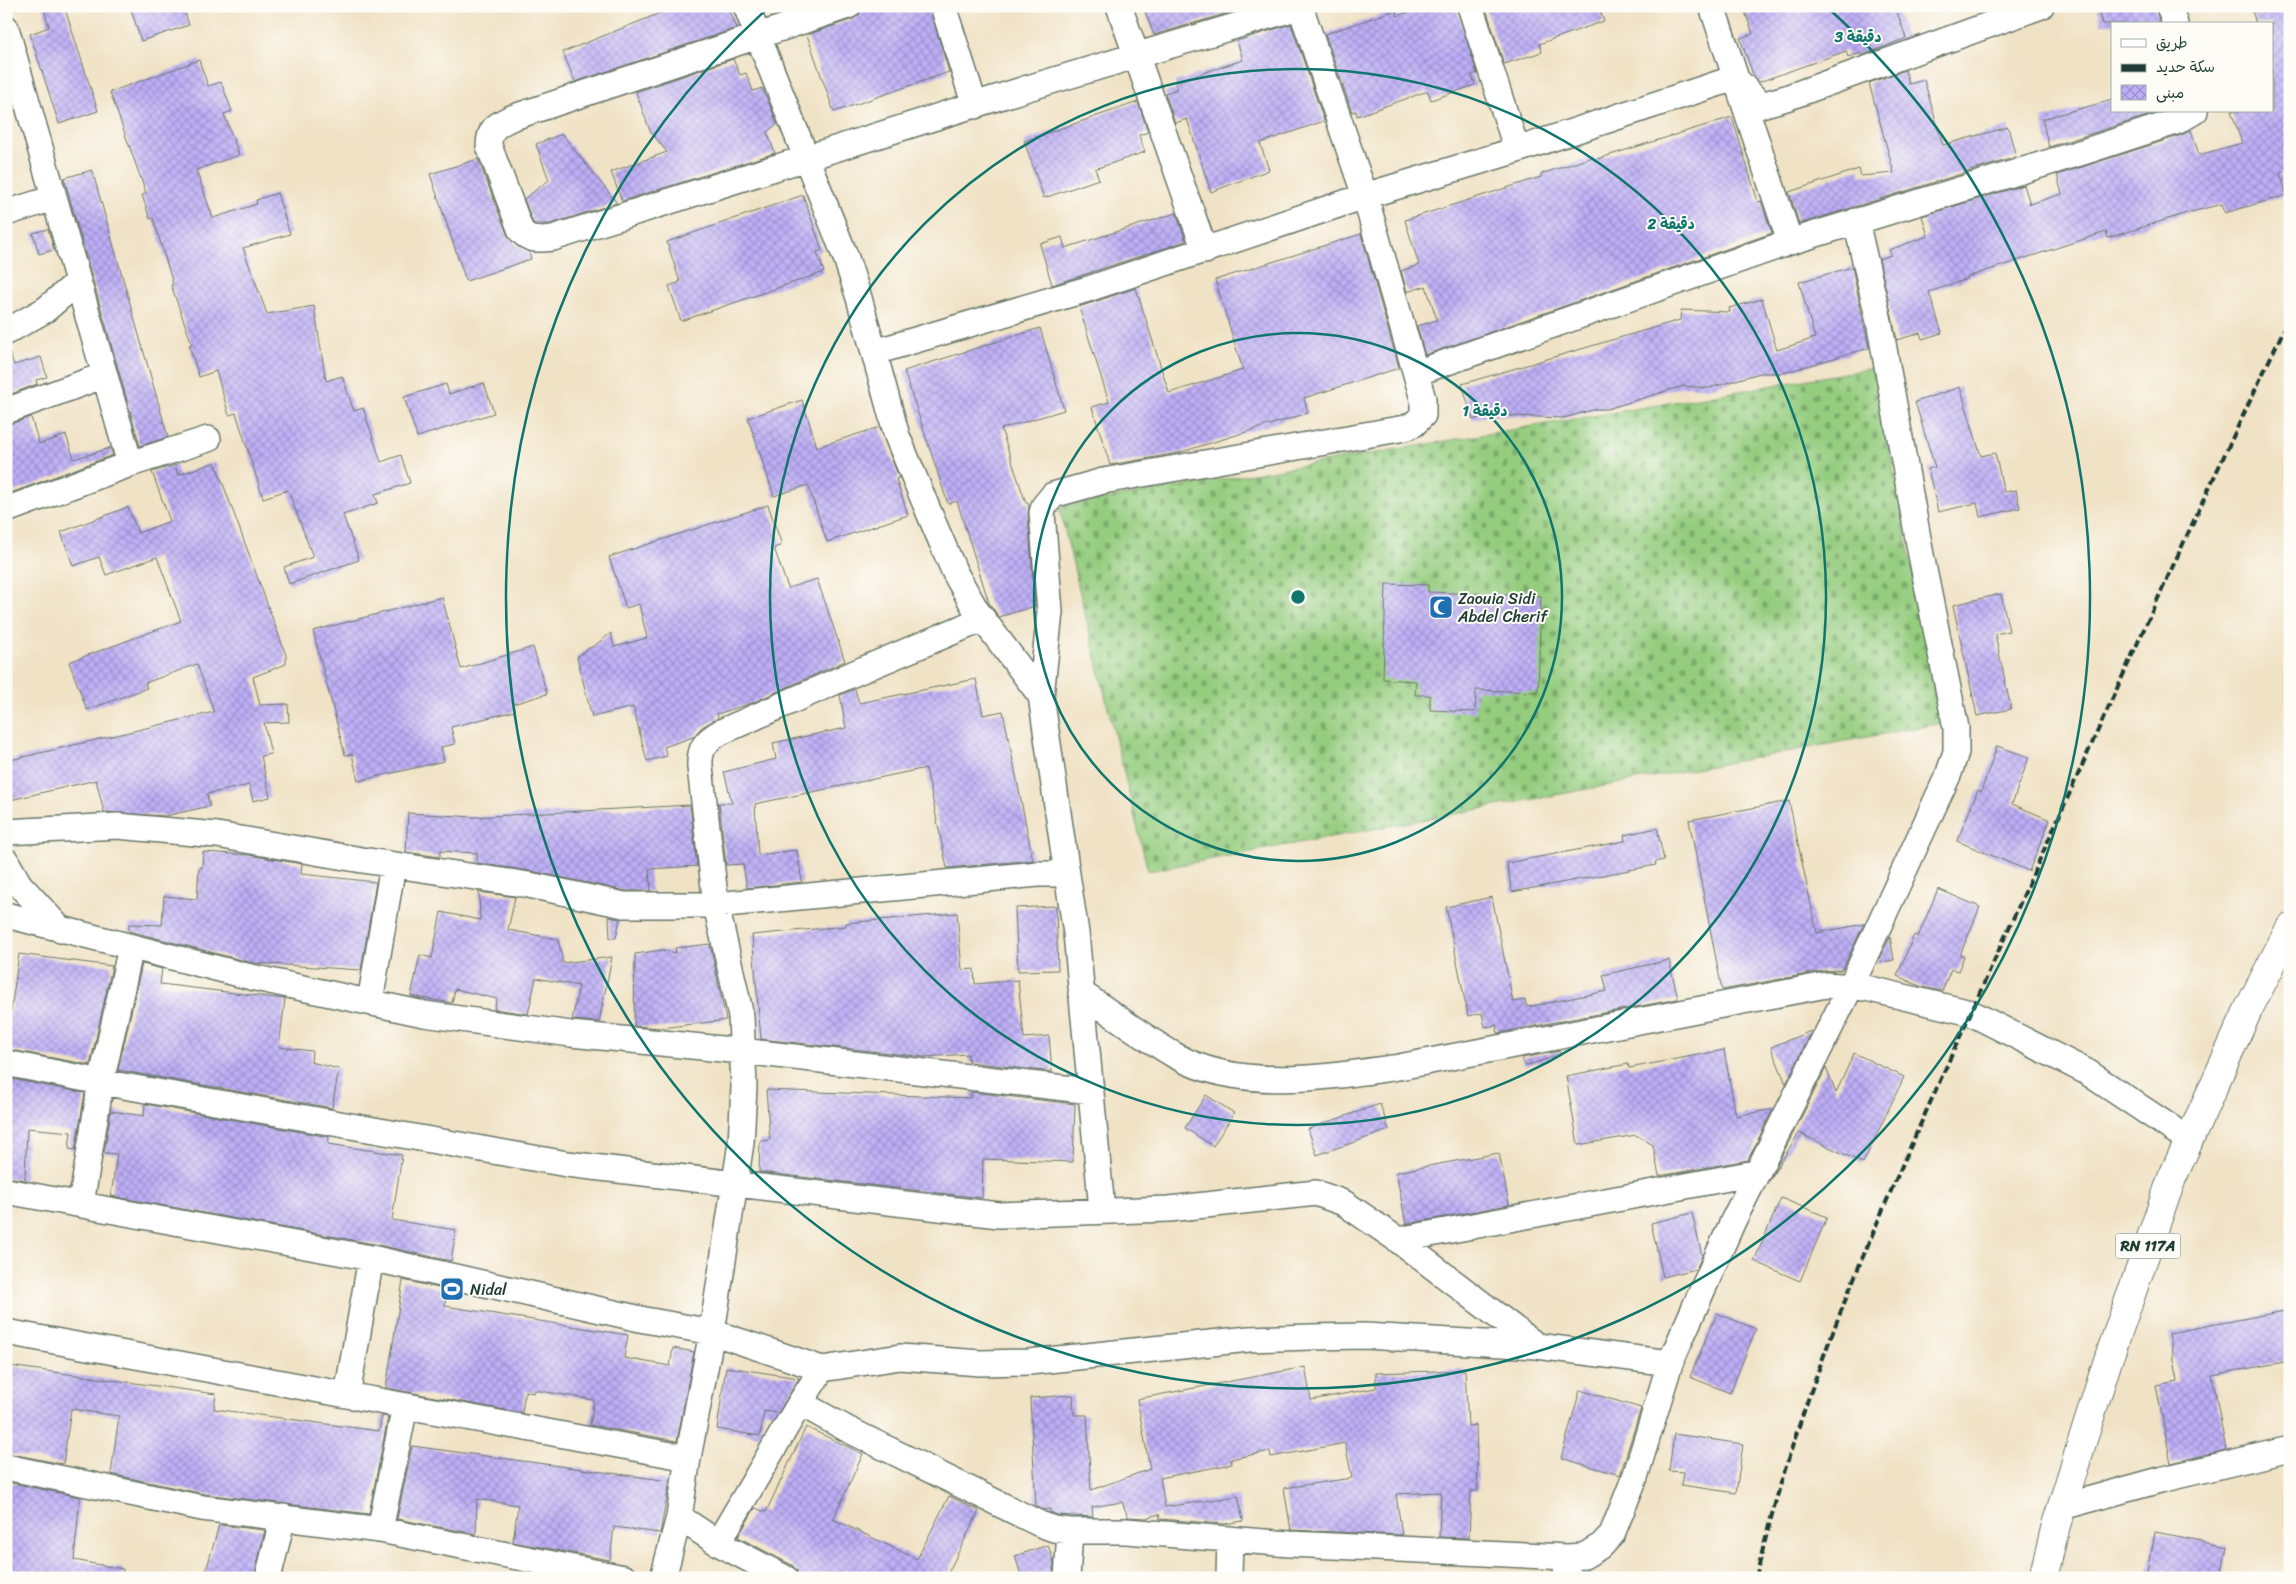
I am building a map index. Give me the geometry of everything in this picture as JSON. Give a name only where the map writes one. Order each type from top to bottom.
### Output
[{"type":"main road","name":"RN 117A","points":[[2043,1578],[2062,1507],[2108,1360],[2172,1178],[2248,1010],[2290,928]]},
{"type":"street","points":[[746,6],[846,258],[875,352],[897,436],[910,471],[955,573],[983,619],[1042,696]]},
{"type":"street","points":[[848,6],[512,118],[492,129],[489,135],[489,146],[516,221],[527,238],[535,240],[553,238],[1300,6],[1365,196],[1416,373],[1424,410],[1420,420],[1405,428],[1103,481],[1053,495],[1044,506],[1042,513],[1050,612],[1042,696],[1067,874],[1081,993],[1102,1210]]},
{"type":"street","points":[[943,6],[975,106]]},
{"type":"street","points":[[1120,6],[1205,251]]},
{"type":"street","points":[[1470,6],[1517,150]]},
{"type":"street","points":[[1712,6],[1790,242]]},
{"type":"street","points":[[1735,78],[1761,105],[1786,98],[2041,6]]},
{"type":"street","points":[[2169,6],[2174,22]]},
{"type":"street","points":[[6,28],[130,464]]},
{"type":"street","points":[[875,352],[1088,289],[1365,196],[1517,150],[1735,78]]},
{"type":"street","points":[[1416,373],[1790,242],[2086,151],[2178,121],[2193,112]]},
{"type":"street","points":[[6,213],[54,198]]},
{"type":"street","points":[[800,1403],[847,1429],[1054,1530],[1126,1530],[1567,1567],[1602,1545],[1612,1534],[1635,1477],[1670,1363],[1755,1173],[1851,986],[1949,773],[1956,752],[1956,728],[1921,554],[1879,321],[1856,221]]},
{"type":"street","points":[[6,332],[45,310],[78,282]]},
{"type":"street","points":[[6,411],[105,376]]},
{"type":"street","points":[[6,510],[130,464],[208,438]]},
{"type":"street","points":[[663,1578],[679,1518],[688,1458],[712,1332],[733,1185],[741,1143],[744,1086],[741,1016],[716,905],[700,767],[700,750],[711,737],[760,714],[983,619]]},
{"type":"street","points":[[6,832],[117,826],[217,835],[393,865],[529,885],[624,906],[716,905],[1038,874],[1067,874]]},
{"type":"street","points":[[6,861],[19,884],[61,930]]},
{"type":"street","points":[[370,1002],[393,865]]},
{"type":"street","points":[[6,915],[131,947],[424,1014],[561,1032],[742,1050],[1091,1091]]},
{"type":"street","points":[[81,1204],[102,1082],[131,947]]},
{"type":"street","points":[[1081,993],[1177,1056],[1202,1067],[1250,1077],[1296,1078],[1347,1075],[1400,1067],[1826,985],[1851,986],[1889,993],[1971,1013],[2087,1072],[2189,1140]]},
{"type":"street","points":[[6,1063],[102,1082],[567,1164],[999,1215],[1170,1208],[1316,1193],[1344,1202],[1398,1240],[1537,1346]]},
{"type":"street","points":[[1398,1240],[1755,1173]]},
{"type":"street","points":[[6,1191],[372,1258],[645,1320],[712,1332],[822,1369],[900,1357],[980,1363],[1030,1362],[1249,1340],[1311,1336],[1365,1336],[1537,1346],[1670,1363]]},
{"type":"street","points":[[347,1395],[372,1258]]},
{"type":"street","points":[[6,1332],[688,1458]]},
{"type":"street","points":[[718,1543],[822,1369]]},
{"type":"street","points":[[380,1530],[405,1406]]},
{"type":"street","points":[[2062,1507],[2160,1480],[2290,1449]]},
{"type":"street","points":[[6,1467],[202,1508],[283,1516],[380,1530],[624,1578]]},
{"type":"street","points":[[268,1578],[283,1516]]},
{"type":"street","points":[[679,1518],[718,1543],[785,1578]]},
{"type":"street","points":[[1067,1578],[1070,1531]]},
{"type":"street","points":[[1229,1578],[1230,1539]]},
{"type":"green space","points":[[1874,368],[1942,723],[1148,871],[1059,507]]},
{"type":"building","points":[[43,6],[64,6],[98,111],[59,124],[30,34],[49,27]]},
{"type":"building","points":[[130,6],[183,6],[189,25],[141,41]]},
{"type":"building","points":[[678,6],[728,6],[737,28],[575,82],[563,52]]},
{"type":"building","points":[[862,6],[929,6],[949,72],[834,112],[807,35],[853,19],[859,15]]},
{"type":"building","points":[[1143,6],[1251,6],[1154,35]]},
{"type":"building","points":[[1425,6],[1456,6],[1477,73],[1472,75],[1475,85],[1431,100],[1428,91],[1357,116],[1356,111],[1352,112],[1325,34],[1396,10],[1397,16]]},
{"type":"building","points":[[1485,6],[1598,6],[1604,21],[1539,44],[1542,52],[1504,64]]},
{"type":"building","points":[[1743,6],[1895,6],[1906,38],[1861,56],[1861,53],[1848,57],[1846,51],[1759,82],[1754,77],[1740,38],[1753,34]]},
{"type":"building","points":[[2108,6],[2155,6],[2159,22],[2111,22],[2111,24],[2102,24],[2098,9]]},
{"type":"building","points":[[2251,6],[2290,6],[2290,170],[2280,173],[2287,195],[2225,213],[2222,204],[2108,238],[2106,232],[1967,277],[1967,279],[1929,292],[1942,333],[1922,339],[1920,333],[1897,340],[1879,259],[1891,255],[1889,250],[1928,236],[1922,216],[2024,185],[2030,204],[2062,194],[2057,175],[2182,135],[2191,130],[2199,155],[2242,143],[2231,112],[2274,112],[2274,22],[2255,22]]},
{"type":"building","points":[[1291,24],[1324,121],[1260,143],[1269,170],[1211,192],[1187,119],[1175,123],[1165,93],[1177,89],[1175,82],[1243,60],[1237,41]]},
{"type":"building","points":[[733,59],[740,75],[746,73],[753,91],[762,88],[770,105],[777,124],[767,132],[775,153],[622,201],[611,172],[667,152],[650,131],[636,92]]},
{"type":"building","points":[[199,60],[208,86],[221,82],[232,111],[224,114],[239,155],[196,170],[213,218],[257,204],[256,200],[277,193],[290,234],[243,248],[267,314],[314,306],[326,381],[342,376],[354,411],[363,408],[381,462],[401,455],[410,483],[375,494],[378,503],[343,515],[359,560],[289,584],[284,567],[313,557],[288,490],[263,498],[236,413],[229,415],[216,371],[199,377],[189,345],[192,344],[171,285],[173,284],[153,218],[150,219],[142,195],[146,193],[110,92]]},
{"type":"building","points":[[1905,70],[1909,84],[1924,80],[1943,145],[2008,127],[2016,157],[1799,224],[1789,192],[1859,169],[1861,176],[1894,173],[1869,83]]},
{"type":"building","points":[[2111,100],[2111,112],[2159,112],[2049,147],[2042,119]]},
{"type":"building","points":[[1138,102],[1148,132],[1139,135],[1145,152],[1095,169],[1099,179],[1044,198],[1024,141]]},
{"type":"building","points":[[1732,117],[1758,202],[1761,201],[1772,233],[1425,355],[1417,326],[1437,320],[1426,286],[1407,292],[1401,271],[1419,265],[1405,220],[1541,177],[1541,174],[1593,157],[1594,160]]},
{"type":"building","points":[[562,134],[617,203],[550,224],[536,224],[533,223],[524,199],[549,180],[536,144]]},
{"type":"building","points":[[478,159],[508,236],[517,246],[529,252],[531,259],[466,281],[430,174]]},
{"type":"building","points":[[92,170],[168,437],[140,446],[64,178]]},
{"type":"building","points":[[803,195],[822,250],[817,252],[824,272],[681,321],[669,286],[680,282],[667,242]]},
{"type":"building","points":[[1176,213],[1186,241],[1052,285],[1040,244],[1062,237],[1065,248]]},
{"type":"building","points":[[48,229],[54,250],[39,254],[33,233]]},
{"type":"building","points":[[1361,234],[1399,368],[1304,398],[1308,413],[1178,453],[1110,465],[1092,407],[1109,402],[1079,307],[1136,288],[1169,393],[1243,370],[1215,280]]},
{"type":"building","points":[[1852,267],[1869,348],[1783,373],[1760,373],[1709,388],[1683,386],[1607,409],[1596,409],[1564,418],[1489,415],[1473,420],[1462,384],[1680,320],[1681,310],[1730,312],[1729,308],[1762,299],[1777,350],[1815,338],[1799,282]]},
{"type":"building","points":[[1040,328],[1064,410],[1001,429],[1026,503],[1029,506],[1035,606],[999,617],[989,603],[957,501],[948,504],[904,371]]},
{"type":"building","points":[[6,354],[10,354],[14,365],[41,357],[47,377],[36,380],[37,384],[6,396]]},
{"type":"building","points":[[484,383],[494,413],[417,437],[404,397],[446,384],[449,394]]},
{"type":"building","points":[[1960,387],[1981,456],[1995,453],[2004,492],[2016,490],[2020,508],[1980,517],[1977,503],[1938,512],[1928,469],[1935,467],[1915,402]]},
{"type":"building","points":[[802,400],[817,447],[880,427],[899,478],[896,479],[908,515],[827,542],[808,485],[774,496],[748,418]]},
{"type":"building","points":[[31,417],[39,444],[66,435],[74,459],[110,448],[113,455],[8,494],[6,425]]},
{"type":"building","points":[[215,462],[286,655],[286,664],[253,677],[260,705],[288,704],[289,722],[264,723],[271,754],[261,756],[270,797],[253,801],[249,785],[207,794],[210,806],[165,816],[104,812],[96,780],[6,801],[6,761],[214,712],[197,664],[145,683],[147,688],[87,710],[69,662],[181,621],[157,557],[106,575],[99,557],[73,566],[61,532],[128,507],[138,533],[170,521],[152,472],[175,465],[178,475]]},
{"type":"building","points":[[768,505],[782,545],[774,548],[788,588],[817,579],[845,661],[752,703],[717,714],[718,718],[702,727],[693,737],[664,747],[667,756],[647,761],[633,707],[592,717],[577,657],[611,633],[614,647],[647,638],[639,604],[626,608],[609,557]]},
{"type":"building","points":[[1386,584],[1428,585],[1428,592],[1541,596],[1538,692],[1476,690],[1475,712],[1430,710],[1430,695],[1415,695],[1416,681],[1383,679]]},
{"type":"building","points":[[2001,594],[2009,631],[1995,634],[2011,709],[1977,716],[1953,605]]},
{"type":"building","points":[[442,597],[461,669],[533,647],[547,694],[513,704],[515,711],[451,727],[455,744],[441,747],[444,761],[358,781],[352,754],[345,755],[313,631]]},
{"type":"building","points":[[976,679],[983,715],[1003,711],[1033,860],[947,868],[926,768],[755,804],[758,855],[797,850],[802,882],[747,888],[743,864],[726,865],[719,803],[732,803],[724,772],[776,759],[773,743],[846,728],[840,695],[855,689],[859,703]]},
{"type":"building","points":[[1997,746],[2029,757],[2012,804],[2050,820],[2029,871],[1957,841],[1978,790],[1981,792]]},
{"type":"building","points":[[1789,801],[1817,933],[1864,924],[1842,970],[1823,971],[1722,990],[1689,820]]},
{"type":"building","points":[[690,805],[697,866],[649,869],[651,891],[626,891],[531,871],[477,863],[477,853],[440,851],[440,857],[406,852],[408,813],[474,817]]},
{"type":"building","points":[[1657,828],[1664,860],[1655,862],[1656,865],[1512,892],[1507,863],[1625,841],[1624,835]]},
{"type":"building","points":[[203,852],[249,855],[302,864],[301,874],[376,882],[361,970],[253,963],[129,931],[129,924],[162,925],[164,896],[197,899],[199,868],[202,868]]},
{"type":"building","points":[[1938,889],[1980,907],[1960,955],[1964,956],[1958,971],[1951,969],[1942,991],[1922,987],[1897,976],[1914,935],[1918,937]]},
{"type":"building","points":[[479,892],[515,897],[508,930],[558,939],[563,963],[612,957],[599,1022],[572,1020],[579,986],[536,978],[528,1014],[494,1009],[497,999],[455,989],[452,1003],[411,996],[420,955],[432,958],[441,912],[480,920]]},
{"type":"building","points":[[1492,897],[1513,1002],[1525,1000],[1527,1007],[1607,991],[1603,975],[1669,960],[1678,999],[1498,1033],[1496,1025],[1485,1027],[1482,1013],[1468,1016],[1446,907]]},
{"type":"building","points":[[1056,906],[1058,970],[1018,971],[1015,908]]},
{"type":"building","points":[[957,913],[962,970],[974,969],[975,984],[1018,980],[1024,1038],[1049,1036],[1052,1072],[969,1062],[968,1054],[925,1057],[761,1039],[752,935],[846,926],[846,923]]},
{"type":"building","points":[[609,917],[620,919],[616,938],[610,938]]},
{"type":"building","points":[[1890,937],[1894,960],[1877,963]]},
{"type":"building","points":[[710,944],[726,1020],[661,1028],[634,1026],[635,954],[662,950],[676,953],[675,948]]},
{"type":"building","points":[[19,954],[112,966],[90,1065],[6,1049],[6,1011],[11,1011]]},
{"type":"building","points":[[142,964],[162,969],[160,984],[285,999],[279,1047],[312,1051],[311,1062],[339,1069],[332,1108],[118,1070]]},
{"type":"building","points":[[1811,1031],[1811,1033],[1786,1084],[1771,1047]]},
{"type":"building","points":[[1724,1050],[1736,1116],[1773,1109],[1748,1160],[1659,1176],[1653,1145],[1636,1135],[1578,1145],[1566,1076],[1628,1064],[1629,1068]]},
{"type":"building","points":[[1559,1051],[1560,1055],[1525,1066],[1522,1058]]},
{"type":"building","points":[[1854,1053],[1904,1077],[1863,1163],[1799,1133],[1769,1181],[1826,1068],[1836,1093]]},
{"type":"building","points":[[6,1078],[85,1093],[75,1150],[69,1149],[71,1132],[27,1128],[25,1180],[6,1177]]},
{"type":"building","points":[[766,1090],[971,1098],[971,1092],[1075,1104],[1073,1162],[983,1159],[982,1198],[759,1172],[760,1141],[770,1140]]},
{"type":"building","points":[[1206,1095],[1234,1113],[1213,1146],[1185,1128]]},
{"type":"building","points":[[145,1104],[329,1137],[328,1144],[402,1155],[392,1220],[456,1230],[451,1261],[374,1244],[111,1196],[117,1154],[104,1153],[111,1111],[144,1116]]},
{"type":"building","points":[[1380,1104],[1389,1130],[1317,1155],[1308,1129]]},
{"type":"building","points":[[1499,1153],[1509,1205],[1406,1224],[1396,1172]]},
{"type":"building","points":[[1781,1198],[1827,1217],[1800,1281],[1754,1261]]},
{"type":"building","points":[[1692,1213],[1702,1256],[1696,1269],[1663,1277],[1651,1223]]},
{"type":"building","points":[[403,1280],[447,1290],[445,1306],[628,1335],[624,1358],[670,1366],[673,1348],[694,1352],[677,1441],[590,1425],[594,1400],[534,1390],[534,1393],[525,1391],[522,1413],[386,1388]]},
{"type":"building","points":[[2290,1310],[2290,1361],[2212,1375],[2226,1450],[2171,1463],[2156,1385],[2178,1381],[2169,1333]]},
{"type":"building","points":[[1717,1313],[1756,1329],[1730,1393],[1690,1377]]},
{"type":"building","points":[[9,1366],[216,1394],[214,1409],[379,1431],[382,1416],[388,1417],[369,1514],[204,1494],[111,1474],[119,1416],[71,1409],[63,1464],[6,1453],[6,1390]]},
{"type":"building","points":[[726,1367],[799,1378],[778,1413],[764,1411],[760,1436],[717,1429]]},
{"type":"building","points":[[1305,1367],[1311,1400],[1376,1388],[1376,1373],[1465,1370],[1468,1426],[1476,1425],[1478,1491],[1471,1491],[1469,1538],[1439,1537],[1441,1492],[1396,1494],[1402,1535],[1291,1530],[1284,1488],[1352,1478],[1345,1443],[1271,1457],[1270,1451],[1231,1459],[1232,1464],[1160,1478],[1165,1507],[1238,1496],[1243,1521],[1224,1524],[1160,1519],[1159,1514],[1146,1518],[1128,1517],[1122,1502],[1092,1507],[1093,1517],[1057,1515],[1050,1512],[1050,1509],[1043,1510],[1036,1506],[1030,1398],[1073,1395],[1074,1415],[1087,1415],[1091,1490],[1150,1469],[1137,1399]]},
{"type":"building","points":[[1580,1390],[1641,1408],[1620,1475],[1561,1458]]},
{"type":"building","points":[[806,1427],[863,1454],[833,1519],[917,1559],[949,1496],[979,1511],[948,1573],[957,1578],[799,1578],[797,1571],[792,1565],[738,1537],[755,1508],[766,1512]]},
{"type":"building","points":[[1674,1434],[1743,1444],[1736,1493],[1681,1485],[1683,1472],[1669,1471]]},
{"type":"building","points":[[412,1446],[670,1481],[660,1533],[614,1527],[610,1560],[513,1542],[518,1505],[477,1499],[476,1534],[397,1519]]},
{"type":"building","points":[[6,1482],[80,1497],[74,1560],[123,1569],[122,1578],[6,1578]]},
{"type":"building","points":[[219,1525],[265,1530],[254,1578],[204,1578]]},
{"type":"building","points":[[2155,1532],[2227,1546],[2221,1578],[2147,1578]]},
{"type":"building","points":[[1048,1545],[1054,1562],[1053,1578],[1022,1578],[1015,1556]]},
{"type":"railway","points":[[1756,1578],[1776,1501],[1800,1424],[1826,1349],[1887,1200],[2135,648],[2290,317]]},
{"type":"place","name":"Zaouia Sidi Abdel Cherif","points":[[1441,607]]},
{"type":"place","name":"Nidal","points":[[452,1289]]}]
